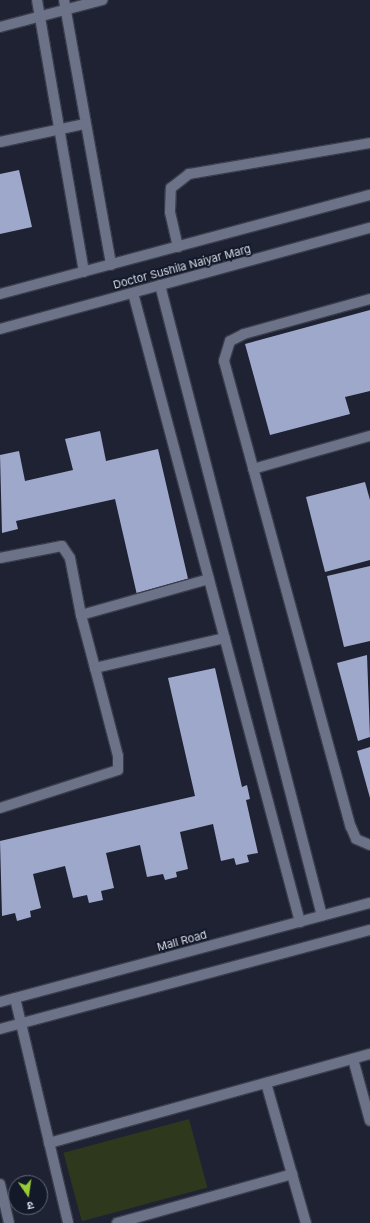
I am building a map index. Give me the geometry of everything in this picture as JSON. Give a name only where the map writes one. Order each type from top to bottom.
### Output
[{"type":"street","points":[[37,0],[58,130],[84,272]]},
{"type":"street","points":[[0,28],[39,19],[65,4],[102,0]]},
{"type":"street","points":[[65,4],[111,265]]},
{"type":"street","points":[[0,142],[85,124]]},
{"type":"street","points":[[178,247],[170,212],[171,188],[189,174],[370,143]]},
{"type":"street","name":"Doctor Sushila Naiyar Marg","points":[[0,294],[370,195]]},
{"type":"street","name":"Doctor Sushila Naiyar Marg","points":[[0,329],[370,228]]},
{"type":"street","points":[[160,286],[322,916]]},
{"type":"street","points":[[134,293],[300,922]]},
{"type":"street","points":[[370,299],[230,341],[224,361],[351,827],[356,839],[370,845]]},
{"type":"street","points":[[253,469],[370,436]]},
{"type":"street","points":[[0,558],[62,546],[70,558],[82,615],[118,756],[118,770],[0,808]]},
{"type":"street","points":[[82,615],[209,579]]},
{"type":"street","points":[[95,668],[225,638]]},
{"type":"street","name":"Mall Road","points":[[0,1002],[370,903]]},
{"type":"street","points":[[0,1029],[370,930]]},
{"type":"street","points":[[15,998],[68,1223]]},
{"type":"street","points":[[49,1143],[370,1054]]},
{"type":"street","points":[[353,1059],[370,1121]]},
{"type":"street","points":[[266,1083],[306,1223]]},
{"type":"street","points":[[117,1223],[292,1174]]},
{"type":"street","points":[[0,1184],[9,1223]]},
{"type":"green space","points":[[189,1119],[207,1188],[82,1221],[63,1153]]},
{"type":"building","points":[[19,170],[32,227],[0,234],[0,174]]},
{"type":"building","points":[[370,310],[370,391],[345,397],[350,414],[270,435],[245,344]]},
{"type":"building","points":[[100,431],[106,461],[158,449],[189,583],[137,595],[115,499],[16,521],[18,529],[2,533],[0,455],[19,451],[25,481],[73,470],[65,439]]},
{"type":"building","points":[[365,482],[370,500],[370,560],[325,572],[306,497]]},
{"type":"building","points":[[370,566],[370,641],[344,647],[327,576]]},
{"type":"building","points":[[367,655],[370,737],[358,741],[337,663]]},
{"type":"building","points":[[215,668],[242,787],[247,785],[250,799],[246,800],[258,853],[247,855],[249,862],[236,865],[234,858],[221,861],[213,824],[180,832],[188,869],[176,872],[177,877],[165,880],[163,874],[147,877],[140,845],[106,853],[114,888],[101,891],[103,900],[89,903],[87,895],[73,898],[65,866],[33,874],[41,908],[30,911],[31,917],[17,921],[15,913],[2,916],[0,841],[195,796],[168,678]]},
{"type":"building","points":[[370,747],[370,798],[357,751]]}]
